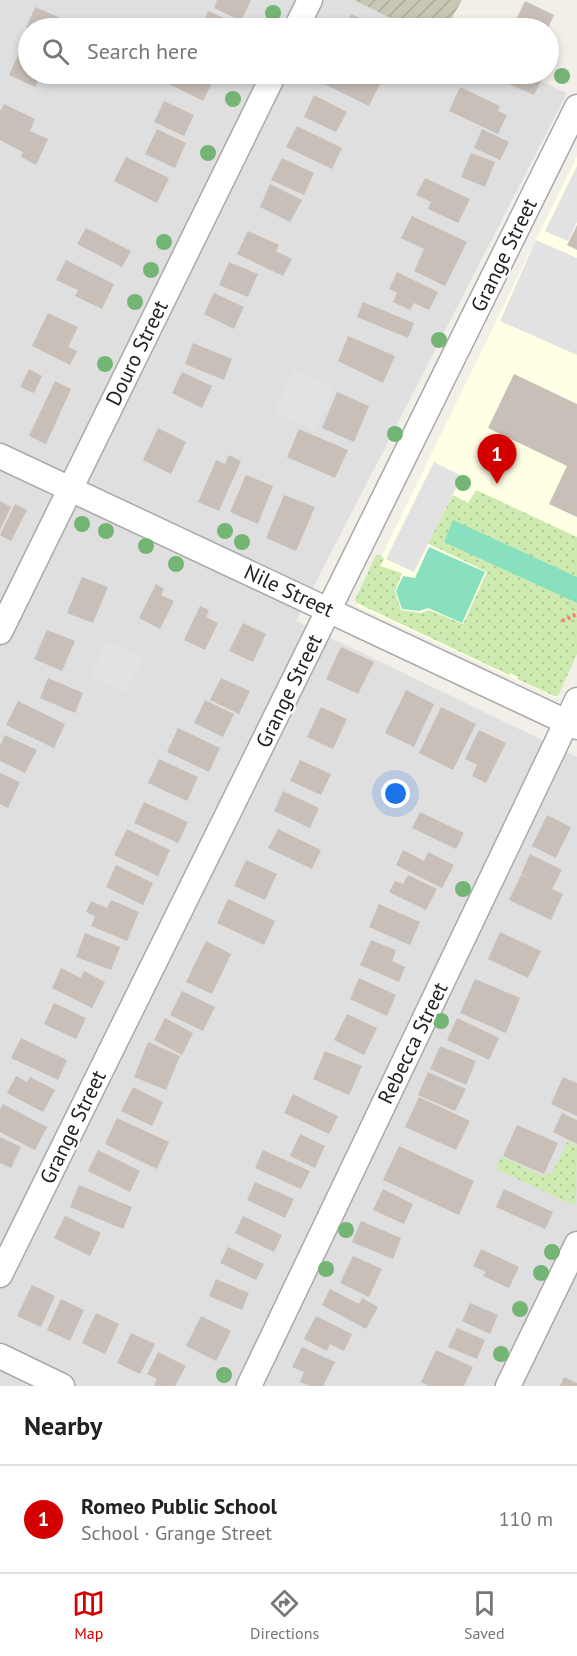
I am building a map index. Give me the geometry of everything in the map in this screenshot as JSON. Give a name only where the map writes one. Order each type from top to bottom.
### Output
[{"type":"street","points":[[301,18],[310,0]]},
{"type":"street","name":"Douro Street","points":[[0,632],[269,84]]},
{"type":"street","name":"Grange Street","points":[[0,1275],[577,107]]},
{"type":"street","name":"Nile Street","points":[[0,456],[572,724]]},
{"type":"street","name":"Rebecca Street","points":[[249,1386],[572,724],[577,700]]},
{"type":"street","points":[[508,1386],[577,1244]]},
{"type":"street","points":[[0,1356],[62,1386]]},
{"type":"path","points":[[562,621],[577,614]]},
{"type":"shaded area","points":[[0,0],[368,0],[408,18],[18,18],[18,84],[548,84],[567,93],[296,621],[577,757],[577,1386],[0,1386]]},
{"type":"shaded area","points":[[354,0],[462,0],[452,18],[391,18]]},
{"type":"shaded area","points":[[577,156],[577,654],[556,698],[357,606]]},
{"type":"shaded area","points":[[577,166],[577,222],[568,241],[545,231]]},
{"type":"shaded area","points":[[536,240],[577,258],[577,355],[500,321]]},
{"type":"shaded area","points":[[294,369],[335,388],[314,431],[274,413]]},
{"type":"shaded area","points":[[434,462],[462,476],[414,572],[386,559]]},
{"type":"shaded area","points":[[108,641],[143,659],[124,694],[90,675]]},
{"type":"green space","points":[[476,490],[577,537],[577,654],[558,696],[517,679],[518,677],[510,673],[509,675],[357,603],[355,600],[376,555],[380,555],[384,559],[380,566],[402,573],[395,591],[401,610],[421,613],[429,610],[463,624],[487,572],[427,543],[453,495],[468,503]]},
{"type":"green space","points":[[453,520],[577,577],[577,603],[444,542]]},
{"type":"green space","points":[[429,547],[485,572],[462,623],[428,608],[419,611],[402,609],[396,591],[403,576],[415,578]]},
{"type":"green space","points":[[568,1141],[577,1146],[576,1206],[496,1169],[501,1156],[541,1176],[552,1173]]},
{"type":"building","points":[[217,0],[251,0],[242,18],[235,18],[214,8]]},
{"type":"building","points":[[525,1],[554,15],[553,18],[517,18]]},
{"type":"building","points":[[35,7],[61,18],[30,18]]},
{"type":"building","points":[[208,11],[224,18],[205,18]]},
{"type":"building","points":[[18,55],[18,79],[9,75]]},
{"type":"building","points":[[169,84],[211,85],[203,101]]},
{"type":"building","points":[[324,84],[380,84],[369,106]]},
{"type":"building","points":[[509,84],[539,84],[534,95]]},
{"type":"building","points":[[460,87],[500,106],[498,111],[507,115],[498,134],[449,111]]},
{"type":"building","points":[[314,95],[347,112],[336,132],[304,117]]},
{"type":"building","points":[[164,101],[194,115],[184,136],[154,122]]},
{"type":"building","points":[[4,104],[35,119],[30,131],[48,139],[36,165],[21,157],[23,152],[0,140],[0,111]]},
{"type":"building","points":[[297,126],[342,148],[332,169],[286,147]]},
{"type":"building","points":[[157,129],[186,143],[175,168],[145,154]]},
{"type":"building","points":[[482,129],[509,142],[500,160],[474,148]]},
{"type":"building","points":[[471,153],[495,162],[485,187],[461,177]]},
{"type":"building","points":[[126,157],[169,178],[157,203],[114,181]]},
{"type":"building","points":[[282,158],[314,173],[304,195],[271,180]]},
{"type":"building","points":[[425,178],[470,199],[458,223],[428,209],[431,202],[416,195]]},
{"type":"building","points":[[270,184],[302,200],[290,222],[260,207]]},
{"type":"building","points":[[412,216],[467,242],[445,286],[414,271],[424,249],[401,238]]},
{"type":"building","points":[[577,225],[577,250],[567,245]]},
{"type":"building","points":[[86,228],[131,251],[122,267],[77,244]]},
{"type":"building","points":[[248,231],[279,245],[276,251],[292,259],[283,276],[237,254]]},
{"type":"building","points":[[66,260],[114,284],[102,309],[75,296],[78,290],[56,280]]},
{"type":"building","points":[[229,262],[258,274],[248,297],[219,285]]},
{"type":"building","points":[[397,272],[438,292],[429,310],[414,303],[410,310],[393,302],[397,293],[389,289]]},
{"type":"building","points":[[214,293],[244,307],[234,329],[204,314]]},
{"type":"building","points":[[363,302],[414,323],[408,338],[357,317]]},
{"type":"building","points":[[48,313],[78,327],[68,347],[77,351],[70,365],[32,346]]},
{"type":"building","points":[[348,336],[395,356],[383,383],[338,361]]},
{"type":"building","points":[[193,343],[232,359],[224,380],[185,364]]},
{"type":"building","points":[[29,369],[42,376],[34,393],[20,387]]},
{"type":"building","points":[[182,372],[212,386],[202,408],[172,393]]},
{"type":"building","points":[[514,374],[577,404],[577,517],[549,504],[567,466],[488,428]]},
{"type":"building","points":[[55,381],[71,389],[46,444],[29,436]]},
{"type":"building","points":[[337,392],[369,406],[354,442],[322,428]]},
{"type":"building","points":[[158,428],[186,442],[171,474],[143,460]]},
{"type":"building","points":[[299,429],[348,450],[335,478],[287,457]]},
{"type":"building","points":[[229,455],[241,461],[219,511],[198,502],[216,460],[225,464]]},
{"type":"building","points":[[246,475],[273,486],[258,524],[230,512]]},
{"type":"building","points":[[284,495],[315,507],[296,551],[266,538]]},
{"type":"building","points":[[0,501],[11,507],[0,530]]},
{"type":"building","points":[[15,504],[27,510],[11,541],[0,535]]},
{"type":"building","points":[[82,577],[108,587],[93,623],[67,613]]},
{"type":"building","points":[[156,584],[164,589],[161,595],[174,601],[160,629],[139,618]]},
{"type":"building","points":[[200,606],[209,610],[206,617],[218,623],[205,650],[184,640]]},
{"type":"building","points":[[243,623],[266,634],[253,662],[229,651]]},
{"type":"building","points":[[47,630],[75,641],[62,671],[34,659]]},
{"type":"building","points":[[341,647],[374,662],[358,694],[326,679]]},
{"type":"building","points":[[48,678],[83,693],[75,713],[40,698]]},
{"type":"building","points":[[221,678],[250,691],[239,714],[210,700]]},
{"type":"building","points":[[406,690],[434,704],[414,747],[385,733]]},
{"type":"building","points":[[205,700],[234,714],[223,737],[194,723]]},
{"type":"building","points":[[18,701],[65,724],[54,748],[6,725]]},
{"type":"building","points":[[321,707],[347,719],[333,749],[307,737]]},
{"type":"building","points":[[441,707],[476,724],[453,770],[419,753]]},
{"type":"building","points":[[178,728],[220,748],[209,772],[167,752]]},
{"type":"building","points":[[479,730],[506,743],[486,783],[472,776],[477,765],[465,759]]},
{"type":"building","points":[[5,735],[37,750],[25,773],[0,761],[0,746]]},
{"type":"building","points":[[159,759],[198,777],[187,801],[148,783]]},
{"type":"building","points":[[300,760],[331,774],[321,795],[290,781]]},
{"type":"building","points":[[0,773],[20,782],[8,808],[0,804]]},
{"type":"building","points":[[283,791],[319,808],[310,828],[274,811]]},
{"type":"building","points":[[144,802],[188,822],[178,843],[134,823]]},
{"type":"building","points":[[420,812],[464,833],[456,849],[412,828]]},
{"type":"building","points":[[547,815],[571,827],[556,858],[532,846]]},
{"type":"building","points":[[127,829],[170,850],[158,876],[114,855]]},
{"type":"building","points":[[278,829],[321,850],[312,869],[268,848]]},
{"type":"building","points":[[403,850],[424,861],[428,852],[454,865],[442,888],[396,865]]},
{"type":"building","points":[[530,854],[562,870],[552,889],[563,894],[551,920],[509,900],[521,875],[534,880],[521,874]]},
{"type":"building","points":[[246,860],[277,874],[265,900],[234,886]]},
{"type":"building","points":[[116,865],[153,883],[143,905],[106,887]]},
{"type":"building","points":[[408,875],[437,889],[426,910],[389,892],[395,881],[403,884]]},
{"type":"building","points":[[228,899],[275,921],[264,945],[217,923]]},
{"type":"building","points":[[111,900],[139,912],[127,941],[91,926],[95,916],[86,912],[91,901],[107,908]]},
{"type":"building","points":[[379,904],[420,922],[410,945],[369,927]]},
{"type":"building","points":[[500,932],[541,951],[528,978],[488,959]]},
{"type":"building","points":[[85,933],[120,947],[111,970],[76,957]]},
{"type":"building","points":[[371,940],[396,950],[392,961],[405,967],[399,982],[360,965]]},
{"type":"building","points":[[206,941],[231,954],[212,994],[186,982]]},
{"type":"building","points":[[61,968],[81,978],[84,971],[105,982],[92,1008],[52,988]]},
{"type":"building","points":[[359,978],[396,995],[387,1016],[350,999]]},
{"type":"building","points":[[475,979],[520,998],[506,1033],[460,1013]]},
{"type":"building","points":[[182,991],[215,1007],[203,1031],[170,1015]]},
{"type":"building","points":[[54,1003],[86,1018],[76,1039],[44,1024]]},
{"type":"building","points":[[347,1014],[377,1028],[364,1055],[334,1040]]},
{"type":"building","points":[[165,1018],[193,1033],[182,1055],[154,1040]]},
{"type":"building","points":[[457,1018],[499,1038],[489,1060],[447,1040]]},
{"type":"building","points":[[21,1038],[67,1060],[58,1080],[11,1058]]},
{"type":"building","points":[[148,1042],[180,1056],[166,1090],[134,1077]]},
{"type":"building","points":[[440,1046],[476,1061],[466,1085],[430,1069]]},
{"type":"building","points":[[325,1051],[362,1066],[349,1095],[313,1079]]},
{"type":"building","points":[[428,1072],[466,1089],[455,1111],[418,1095]]},
{"type":"building","points":[[16,1076],[27,1082],[30,1077],[55,1090],[43,1112],[7,1093]]},
{"type":"building","points":[[563,1077],[577,1083],[577,1116],[551,1104]]},
{"type":"building","points":[[133,1087],[163,1102],[152,1126],[121,1111]]},
{"type":"building","points":[[293,1094],[338,1116],[329,1134],[284,1113]]},
{"type":"building","points":[[419,1097],[470,1121],[456,1150],[405,1127]]},
{"type":"building","points":[[3,1104],[47,1127],[35,1150],[0,1132],[0,1110]]},
{"type":"building","points":[[562,1113],[577,1120],[577,1144],[553,1132]]},
{"type":"building","points":[[117,1118],[169,1142],[157,1169],[105,1144]]},
{"type":"building","points":[[517,1125],[558,1143],[544,1174],[503,1156]]},
{"type":"building","points":[[300,1134],[325,1146],[315,1168],[290,1156]]},
{"type":"building","points":[[0,1137],[21,1147],[11,1168],[0,1163]]},
{"type":"building","points":[[399,1146],[474,1181],[459,1215],[383,1180]]},
{"type":"building","points":[[98,1150],[140,1171],[130,1192],[88,1171]]},
{"type":"building","points":[[263,1150],[310,1171],[301,1189],[255,1168]]},
{"type":"building","points":[[255,1182],[294,1199],[285,1218],[247,1200]]},
{"type":"building","points":[[79,1185],[132,1207],[123,1229],[70,1207]]},
{"type":"building","points":[[383,1189],[413,1204],[404,1224],[373,1210]]},
{"type":"building","points":[[504,1189],[553,1212],[545,1229],[496,1207]]},
{"type":"building","points":[[65,1216],[101,1233],[90,1256],[54,1238]]},
{"type":"building","points":[[243,1216],[282,1235],[274,1252],[235,1233]]},
{"type":"building","points":[[361,1221],[401,1238],[393,1259],[352,1242]]},
{"type":"building","points":[[228,1247],[264,1264],[256,1280],[220,1263]]},
{"type":"building","points":[[481,1249],[519,1267],[509,1288],[483,1276],[486,1272],[473,1266]]},
{"type":"building","points":[[353,1256],[382,1269],[369,1297],[340,1283]]},
{"type":"building","points":[[216,1279],[249,1293],[242,1310],[209,1296]]},
{"type":"building","points":[[32,1285],[55,1296],[41,1327],[17,1316]]},
{"type":"building","points":[[330,1289],[359,1304],[362,1298],[378,1307],[366,1329],[322,1305]]},
{"type":"building","points":[[61,1299],[84,1310],[70,1341],[47,1330]]},
{"type":"building","points":[[470,1303],[498,1315],[490,1334],[462,1321]]},
{"type":"building","points":[[96,1313],[119,1324],[105,1354],[82,1343]]},
{"type":"building","points":[[201,1316],[231,1331],[216,1361],[186,1346]]},
{"type":"building","points":[[316,1316],[352,1334],[344,1351],[330,1344],[327,1351],[304,1339]]},
{"type":"building","points":[[457,1328],[485,1340],[477,1359],[448,1347]]},
{"type":"building","points":[[131,1333],[155,1344],[140,1374],[117,1363]]},
{"type":"building","points":[[302,1347],[335,1362],[323,1386],[310,1386],[300,1382],[304,1372],[292,1367]]},
{"type":"building","points":[[436,1350],[473,1367],[464,1386],[429,1386],[421,1382]]},
{"type":"building","points":[[158,1352],[186,1366],[175,1386],[154,1385],[157,1379],[147,1374]]},
{"type":"building","points":[[564,1377],[577,1383],[577,1386],[560,1386]]},
{"type":"place","name":"Romeo Public School","points":[[497,484]]}]
